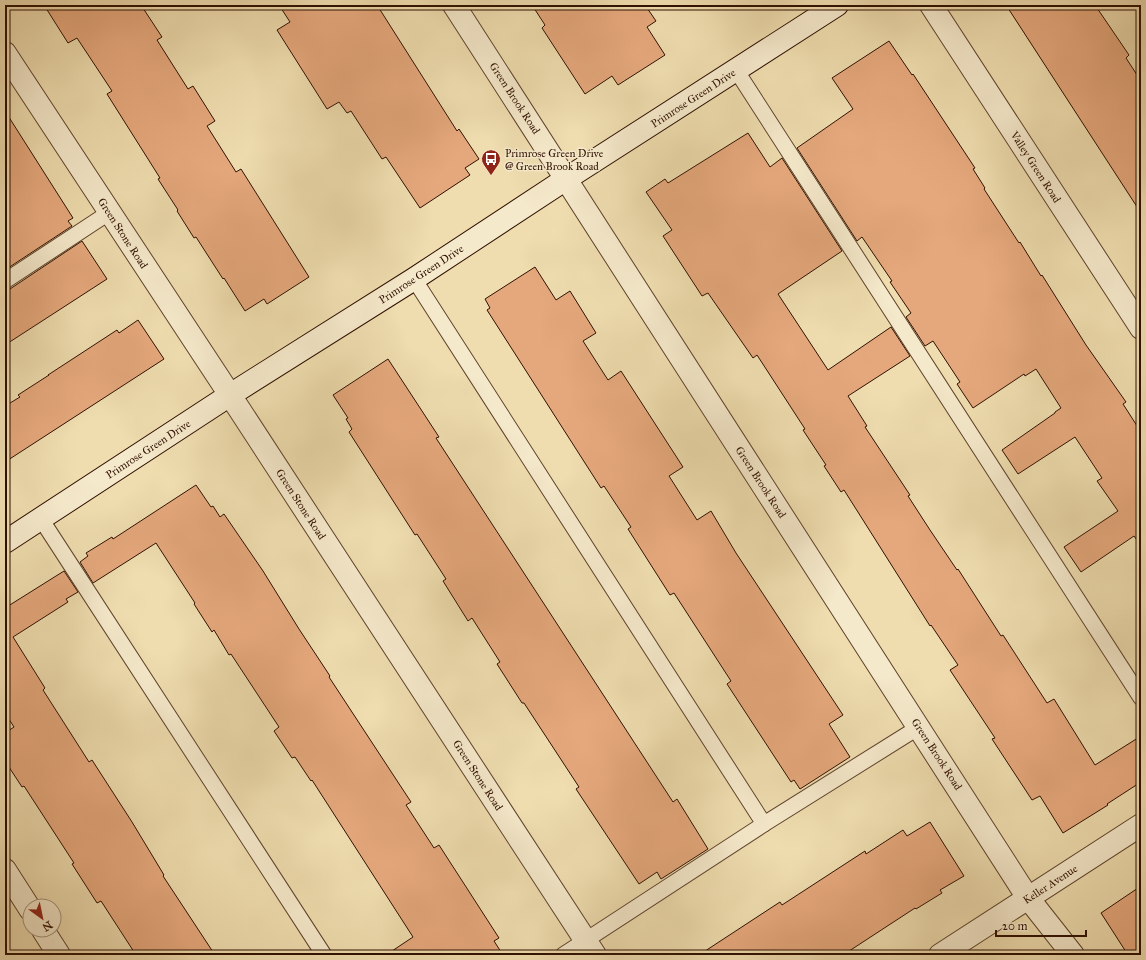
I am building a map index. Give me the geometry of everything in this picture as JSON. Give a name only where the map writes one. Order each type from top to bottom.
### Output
[{"type":"street","name":"Green Brook Road","points":[[454,5],[1028,898],[1073,955]]},
{"type":"street","name":"Primrose Green Drive","points":[[5,542],[230,395],[414,279],[566,179],[837,5]]},
{"type":"street","name":"Valley Green Road","points":[[931,5],[1141,328]]},
{"type":"street","name":"Green Stone Road","points":[[5,54],[230,395],[590,948]]},
{"type":"street","name":"Keller Avenue","points":[[940,955],[1141,825]]},
{"type":"street","points":[[5,870],[23,898]]},
{"type":"street","points":[[48,938],[59,955]]},
{"type":"lane","points":[[736,70],[1141,698]]},
{"type":"lane","points":[[5,281],[110,212]]},
{"type":"lane","points":[[414,279],[764,824]]},
{"type":"lane","points":[[41,519],[324,955]]},
{"type":"lane","points":[[563,955],[590,948],[764,824],[919,727]]},
{"type":"building","points":[[44,5],[141,5],[162,37],[157,40],[188,89],[193,86],[215,121],[207,126],[236,172],[241,169],[309,277],[267,304],[264,299],[245,311],[177,211],[178,210],[158,179],[160,178],[107,94],[112,91],[77,38],[68,43]]},
{"type":"building","points":[[279,5],[377,5],[457,131],[459,129],[479,159],[465,168],[470,175],[420,208],[386,157],[382,159],[351,111],[347,113],[339,102],[327,109],[277,30],[290,22]]},
{"type":"building","points":[[532,5],[645,5],[656,21],[647,27],[665,55],[618,85],[612,76],[585,94],[542,28],[545,25]]},
{"type":"building","points":[[1006,5],[1095,5],[1129,55],[1126,58],[1141,81],[1141,213]]},
{"type":"building","points":[[889,41],[912,75],[913,74],[975,168],[973,169],[985,188],[984,189],[1041,276],[1042,275],[1086,345],[1126,402],[1123,404],[1141,432],[1141,546],[1134,536],[1081,572],[1064,547],[1118,511],[1097,481],[1102,478],[1075,437],[1018,474],[1002,450],[1061,408],[1036,369],[1025,376],[1024,374],[973,408],[957,384],[960,382],[933,341],[925,346],[906,317],[911,313],[890,282],[892,281],[862,237],[857,241],[797,148],[853,109],[832,78]]},
{"type":"building","points":[[5,111],[73,218],[68,221],[72,226],[5,270]]},
{"type":"building","points":[[748,133],[770,167],[782,158],[842,251],[778,294],[828,370],[891,327],[910,356],[848,396],[867,426],[865,427],[910,495],[908,496],[930,530],[957,570],[958,569],[1001,636],[1003,635],[1047,703],[1054,699],[1095,765],[1141,736],[1141,782],[1063,833],[1040,796],[1032,800],[992,739],[995,738],[950,670],[958,665],[931,625],[930,626],[844,490],[841,492],[824,466],[826,465],[803,430],[805,429],[757,355],[753,358],[708,293],[702,296],[663,236],[672,230],[646,192],[665,179],[668,183]]},
{"type":"building","points":[[82,241],[107,279],[5,345],[5,290],[10,289]]},
{"type":"building","points":[[535,267],[556,300],[570,291],[596,333],[583,341],[608,380],[621,371],[683,467],[669,476],[697,520],[711,511],[736,553],[843,715],[829,724],[850,757],[800,789],[794,780],[791,782],[727,684],[731,681],[674,593],[670,595],[628,529],[631,527],[604,486],[601,488],[487,310],[490,308],[485,299]]},
{"type":"building","points":[[138,320],[164,359],[5,462],[5,406],[20,397],[18,395],[117,330],[119,333]]},
{"type":"building","points":[[388,359],[439,437],[436,438],[673,802],[677,799],[708,849],[661,879],[657,872],[639,884],[576,789],[579,787],[497,664],[500,662],[472,618],[468,621],[443,581],[446,579],[417,534],[415,535],[349,432],[352,429],[346,419],[348,418],[333,395]]},
{"type":"building","points":[[196,485],[220,517],[224,514],[263,571],[330,676],[329,677],[411,802],[406,805],[434,848],[439,845],[499,938],[494,941],[503,955],[386,955],[413,937],[312,780],[311,781],[295,757],[292,758],[274,731],[279,727],[231,654],[229,655],[214,630],[212,632],[156,543],[93,583],[80,562],[88,556],[86,553],[112,537],[113,539]]},
{"type":"building","points":[[64,571],[78,592],[66,599],[68,602],[13,637],[45,688],[43,690],[89,762],[92,760],[132,822],[164,875],[163,876],[215,955],[136,955],[101,901],[97,903],[72,864],[74,863],[24,786],[22,787],[5,761],[5,733],[14,727],[5,713],[5,608]]},
{"type":"building","points":[[930,822],[964,876],[940,890],[942,893],[916,909],[915,908],[843,955],[699,955],[780,902],[782,905],[865,851],[866,854],[903,830],[907,836]]},
{"type":"building","points":[[1141,886],[1141,955],[1128,955],[1101,913]]},
{"type":"place","name":"Primrose Green Drive @ Green Brook Road","points":[[491,176]]}]
